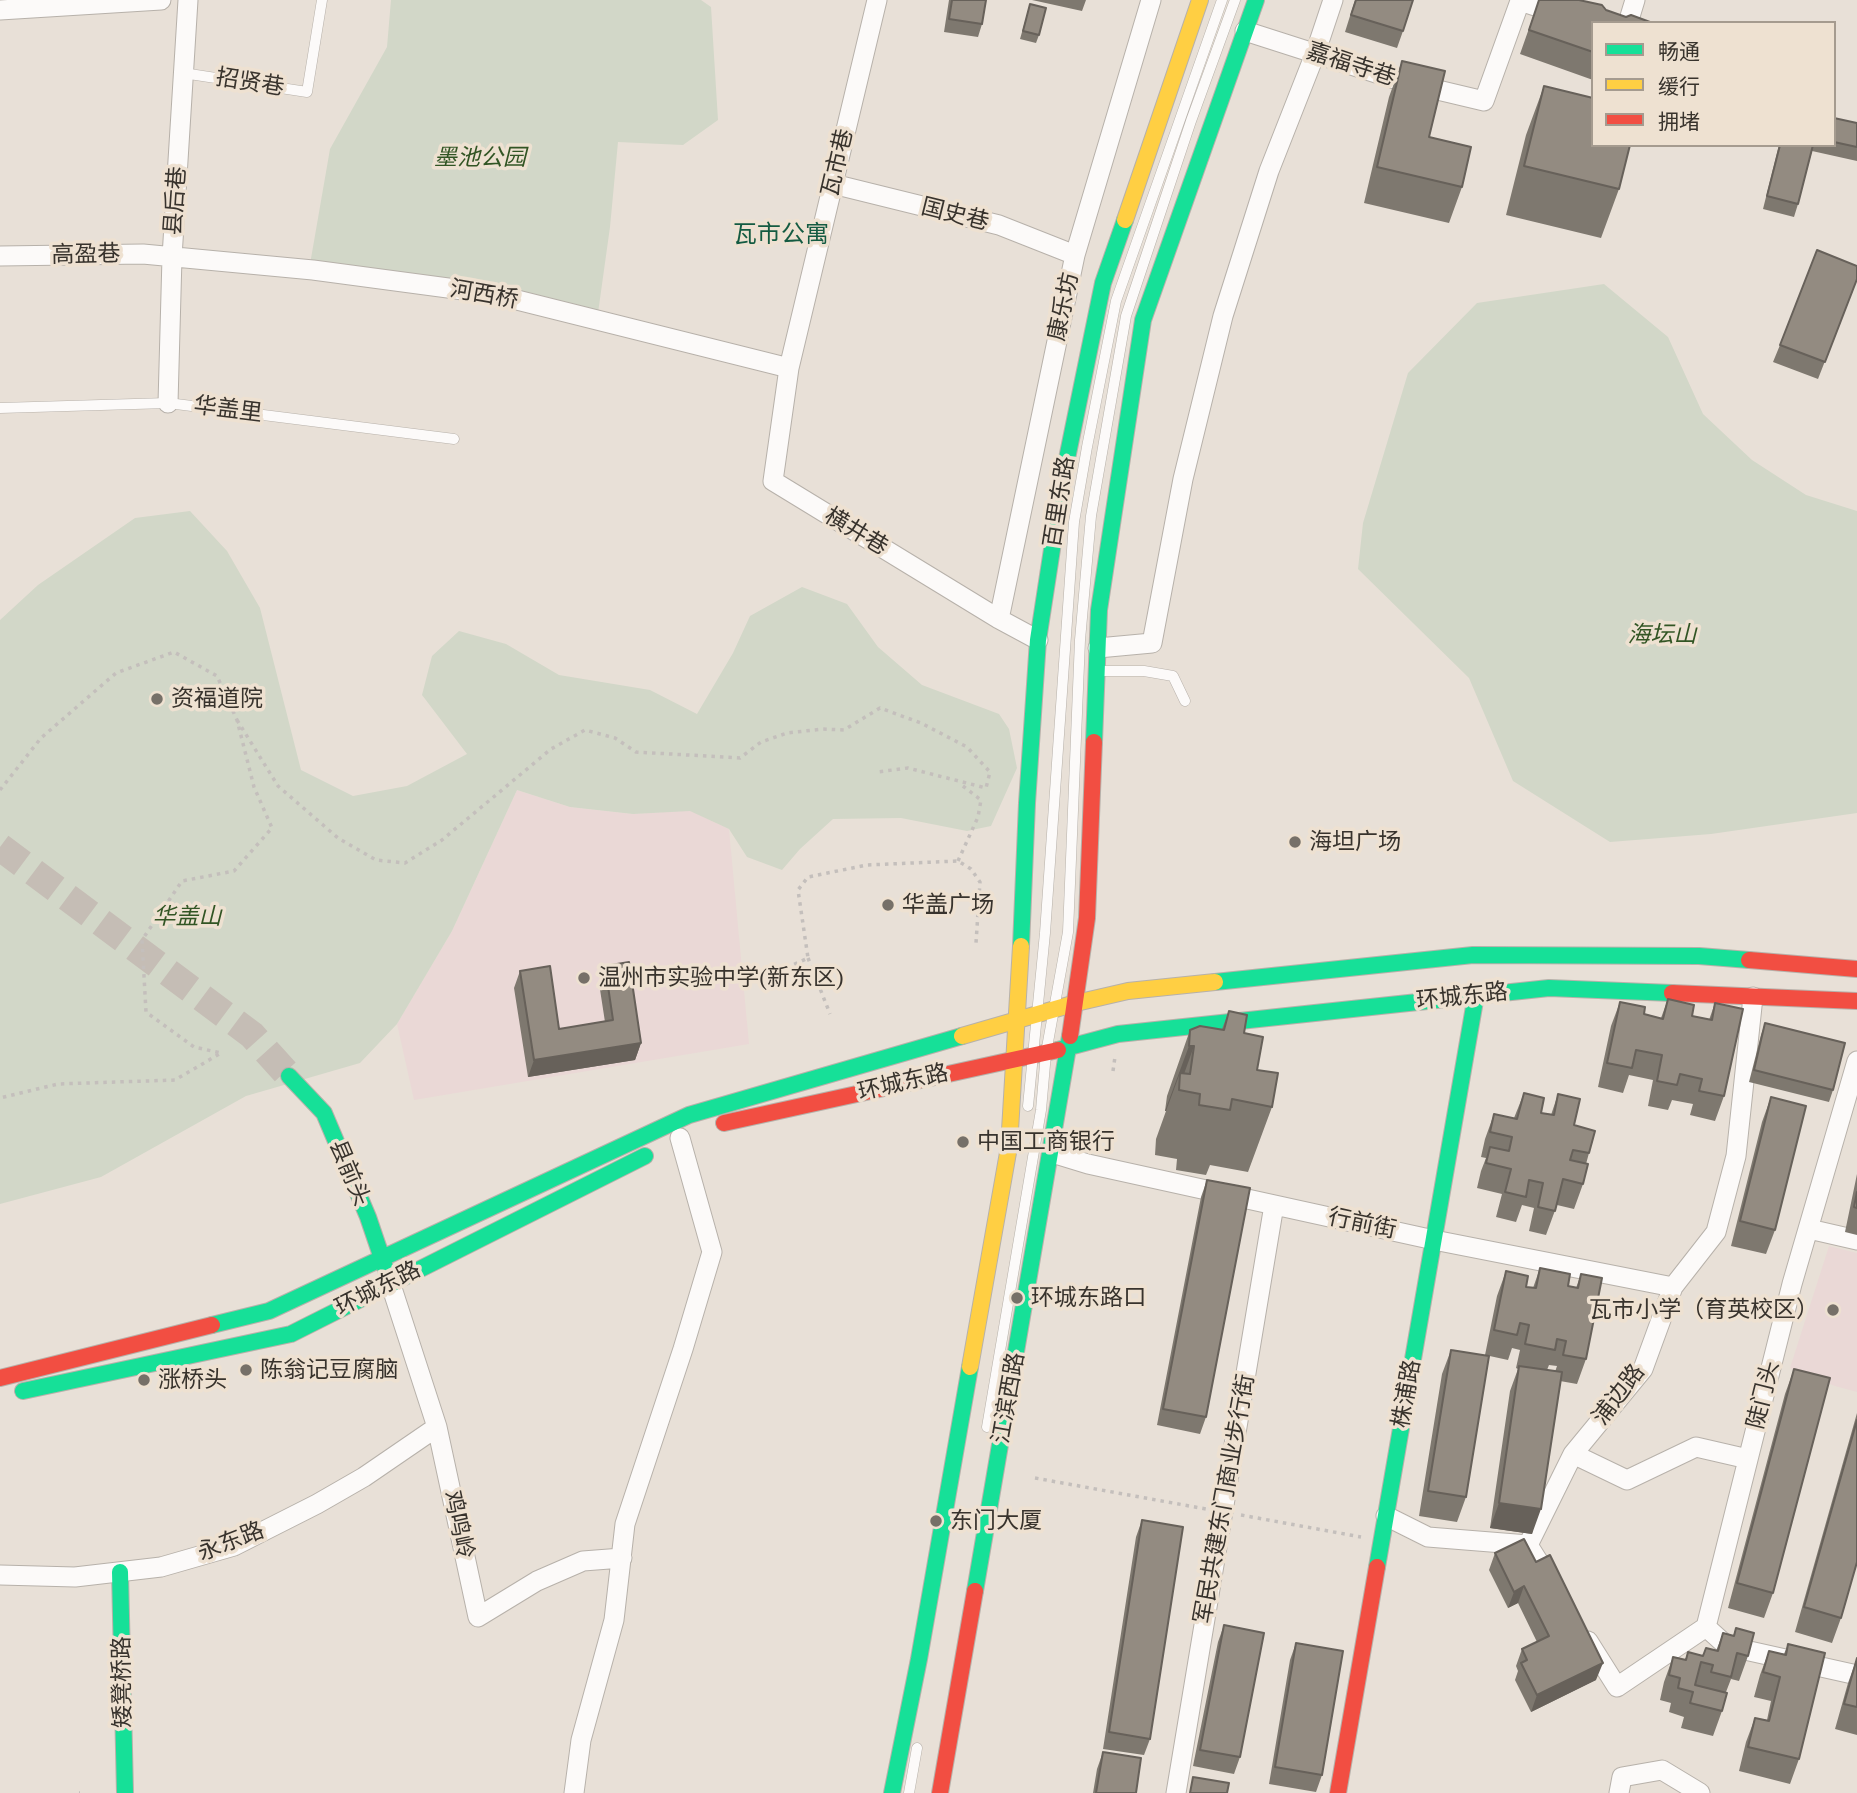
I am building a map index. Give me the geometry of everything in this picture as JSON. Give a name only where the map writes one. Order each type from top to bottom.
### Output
[{"type":"main road","name":"百里东路","points":[[1018,1021],[1027,803],[1038,640],[1063,478],[1103,283],[1200,0]]},
{"type":"main road","points":[[1076,1003],[1087,918],[1099,610],[1143,320],[1256,0]]},
{"type":"main road","name":"环城东路","points":[[0,1378],[269,1311],[689,1115],[1076,1003],[1128,991],[1473,955],[1699,956],[1857,969]]},
{"type":"main road","name":"环城东路","points":[[715,1125],[1067,1048],[1118,1034],[1476,995],[1549,988],[1857,1001]]},
{"type":"main road","name":"株浦路","points":[[1338,1793],[1476,995]]},
{"type":"main road","name":"江滨西路","points":[[940,1793],[1076,1003]]},
{"type":"main road","name":"江滨西路","points":[[892,1793],[922,1646],[1009,1147],[1018,1021]]},
{"type":"main road","name":"县前头","points":[[289,1076],[324,1113],[390,1282]]},
{"type":"main road","name":"环城东路","points":[[13,1394],[291,1334],[390,1282],[674,1142]]},
{"type":"main road","name":"矮凳桥路","points":[[120,1572],[125,1793]]},
{"type":"street","points":[[0,10],[71,2],[161,0]]},
{"type":"street","name":"县后巷","points":[[169,403],[172,257],[188,0]]},
{"type":"street","name":"瓦市巷","points":[[789,368],[877,0]]},
{"type":"street","name":"康乐坊","points":[[999,619],[1075,255],[1151,0]]},
{"type":"street","points":[[1098,648],[1152,643],[1183,479],[1223,316],[1269,171],[1333,0]]},
{"type":"street","points":[[1629,21],[1635,0]]},
{"type":"street","name":"嘉福寺巷","points":[[1245,32],[1404,82],[1484,101],[1520,1],[1591,24]]},
{"type":"street","name":"国史巷","points":[[833,184],[999,225],[1075,255]]},
{"type":"street","name":"高盈巷","points":[[0,256],[144,254],[172,257]]},
{"type":"street","name":"河西桥","points":[[172,257],[313,270],[494,295],[789,368]]},
{"type":"street","name":"横井巷","points":[[789,368],[774,481],[999,619],[1038,640]]},
{"type":"street","name":"浦边路","points":[[1528,1545],[1573,1454],[1643,1369],[1673,1287],[1716,1232],[1736,1156],[1753,996]]},
{"type":"street","name":"陡门头","points":[[1706,1627],[1792,1284],[1857,1061]]},
{"type":"street","points":[[574,1793],[581,1741],[614,1619],[625,1524],[712,1252],[674,1142]]},
{"type":"street","name":"行前街","points":[[1052,1153],[1088,1164],[1434,1240],[1673,1287]]},
{"type":"street","name":"军民共建东门商业步行街","points":[[1176,1793],[1274,1205]]},
{"type":"street","points":[[1809,1229],[1857,1240]]},
{"type":"street","name":"鸡鸣岭","points":[[390,1282],[437,1427],[478,1617],[537,1581],[583,1561],[622,1558]]},
{"type":"street","name":"永东路","points":[[0,1575],[75,1577],[161,1567],[234,1546],[365,1477],[437,1427]]},
{"type":"street","points":[[1573,1454],[1627,1479],[1696,1447],[1748,1459]]},
{"type":"street","points":[[1387,1516],[1428,1537],[1528,1545],[1565,1605]]},
{"type":"street","points":[[1580,1628],[1617,1687],[1706,1627],[1727,1646],[1857,1675]]},
{"type":"street","points":[[1619,1793],[1622,1777],[1662,1770],[1700,1793]]},
{"type":"lane","name":"招贤巷","points":[[184,73],[307,92],[322,0]]},
{"type":"lane","points":[[985,1436],[1041,1110],[1036,1016],[1045,933],[1074,522],[1116,301],[1222,0]]},
{"type":"lane","points":[[1027,1112],[1039,1054],[1054,1010],[1068,932],[1080,640],[1091,516],[1126,316],[1191,121],[1235,0]]},
{"type":"lane","name":"华盖里","points":[[0,408],[169,403],[454,439]]},
{"type":"lane","points":[[1097,670],[1144,671],[1173,676],[1185,701]]},
{"type":"lane","points":[[909,1793],[919,1739]]},
{"type":"path","points":[[0,790],[41,738],[116,673],[174,652],[217,676],[237,720],[278,786],[338,838],[376,860],[405,863],[442,839],[551,749],[585,730],[615,738],[636,752],[740,758],[761,742],[787,733],[823,729],[844,730],[880,708],[921,723],[967,747],[990,772],[986,788],[908,768],[877,772]]},
{"type":"path","points":[[0,1098],[58,1084],[175,1080],[221,1053],[194,1047],[146,1012],[142,940],[182,881],[234,871],[272,828],[254,787],[237,720]]},
{"type":"path","points":[[958,781],[981,800],[978,817],[958,862]]},
{"type":"path","points":[[830,1014],[808,958],[798,890],[808,877],[867,865],[958,862],[971,869],[980,882],[976,943]]},
{"type":"path","points":[[771,975],[808,958]]},
{"type":"shaded area","name":"温州市实验中学(新东区)","points":[[517,790],[570,807],[633,814],[690,810],[729,829],[749,1044],[414,1100],[397,1024],[452,931]]},
{"type":"shaded area","name":"瓦市小学（育英校区）","points":[[1829,1246],[1857,1253],[1857,1392],[1790,1368]]},
{"type":"green space","name":"墨池公园","points":[[391,0],[701,0],[711,7],[718,120],[683,145],[618,142],[598,313],[309,270],[330,149],[387,47]]},
{"type":"green space","name":"海坛山","points":[[1604,284],[1668,337],[1703,414],[1752,460],[1806,495],[1857,511],[1857,813],[1711,834],[1610,842],[1513,781],[1469,678],[1358,569],[1363,523],[1408,373],[1477,303]]},
{"type":"green space","name":"华盖山","points":[[190,511],[227,551],[260,608],[301,770],[353,796],[407,786],[467,754],[422,695],[432,656],[459,631],[506,644],[559,675],[650,690],[697,714],[733,653],[750,616],[802,587],[847,604],[878,647],[922,685],[999,714],[1009,729],[1017,768],[991,826],[967,831],[901,818],[833,819],[800,849],[782,870],[747,857],[729,829],[690,811],[633,814],[570,807],[517,790],[452,931],[397,1024],[360,1063],[246,1096],[101,1177],[0,1204],[0,620],[38,585],[135,518]]},
{"type":"building","points":[[952,0],[986,0],[982,24],[949,19]]},
{"type":"building","points":[[1356,0],[1413,0],[1403,31],[1351,15]]},
{"type":"building","points":[[1539,0],[1579,0],[1602,5],[1606,10],[1626,17],[1631,15],[1647,21],[1591,21],[1591,51],[1529,30]]},
{"type":"building","points":[[1030,4],[1046,8],[1039,35],[1023,31]]},
{"type":"building","points":[[1402,61],[1445,71],[1429,137],[1471,147],[1462,187],[1377,167]]},
{"type":"building","points":[[1544,86],[1591,98],[1591,147],[1630,147],[1619,189],[1524,166]]},
{"type":"building","points":[[1836,118],[1857,123],[1857,147],[1836,142]]},
{"type":"building","points":[[1779,147],[1812,147],[1798,204],[1767,196]]},
{"type":"building","points":[[1817,250],[1857,266],[1857,279],[1825,362],[1780,345]]},
{"type":"building","points":[[629,962],[641,1043],[534,1060],[520,971],[550,966],[559,1029],[613,1020],[605,966]]},
{"type":"building","points":[[1668,999],[1694,1005],[1692,1016],[1712,1020],[1715,1003],[1743,1009],[1724,1096],[1699,1091],[1702,1079],[1680,1074],[1677,1085],[1657,1081],[1662,1055],[1636,1050],[1632,1068],[1607,1063],[1620,1002],[1645,1007],[1644,1014],[1663,1019]]},
{"type":"building","points":[[1229,1011],[1247,1015],[1244,1033],[1263,1037],[1257,1070],[1278,1073],[1272,1107],[1232,1099],[1230,1110],[1199,1105],[1200,1094],[1179,1090],[1180,1073],[1190,1074],[1194,1046],[1189,1046],[1190,1030],[1200,1026],[1224,1030]]},
{"type":"building","points":[[1765,1023],[1845,1043],[1833,1090],[1754,1070]]},
{"type":"building","points":[[1524,1093],[1544,1098],[1541,1113],[1554,1115],[1558,1094],[1580,1099],[1574,1125],[1595,1131],[1589,1153],[1573,1150],[1570,1160],[1588,1164],[1583,1184],[1563,1179],[1555,1211],[1538,1207],[1543,1183],[1529,1180],[1526,1197],[1505,1192],[1511,1169],[1486,1163],[1490,1147],[1509,1151],[1512,1137],[1490,1132],[1494,1114],[1517,1119]]},
{"type":"building","points":[[1771,1097],[1806,1106],[1775,1230],[1740,1221]]},
{"type":"building","points":[[1207,1180],[1250,1188],[1206,1417],[1163,1409]]},
{"type":"building","points":[[1540,1268],[1570,1274],[1568,1286],[1578,1288],[1581,1274],[1602,1278],[1586,1359],[1563,1355],[1566,1341],[1557,1339],[1555,1350],[1525,1344],[1529,1325],[1520,1323],[1517,1335],[1494,1330],[1506,1271],[1528,1276],[1526,1287],[1536,1288]]},
{"type":"building","points":[[1451,1350],[1489,1356],[1466,1497],[1428,1491]]},
{"type":"building","points":[[1519,1366],[1562,1372],[1541,1509],[1499,1503]]},
{"type":"building","points":[[1794,1369],[1830,1378],[1773,1593],[1737,1583]]},
{"type":"building","points":[[1857,1420],[1857,1562],[1841,1618],[1804,1607]]},
{"type":"building","points":[[1142,1520],[1183,1527],[1150,1739],[1109,1732]]},
{"type":"building","points":[[1524,1539],[1536,1562],[1550,1555],[1603,1663],[1537,1695],[1521,1663],[1527,1660],[1522,1649],[1549,1636],[1524,1586],[1514,1592],[1495,1553]]},
{"type":"building","points":[[1224,1625],[1264,1633],[1240,1757],[1200,1750]]},
{"type":"building","points":[[1736,1628],[1754,1633],[1748,1656],[1737,1653],[1731,1677],[1711,1672],[1713,1665],[1701,1662],[1695,1685],[1727,1693],[1722,1711],[1690,1703],[1693,1692],[1678,1688],[1680,1678],[1669,1675],[1673,1657],[1686,1660],[1688,1652],[1703,1656],[1706,1648],[1718,1651],[1723,1633],[1734,1636]]},
{"type":"building","points":[[1296,1643],[1343,1651],[1322,1775],[1275,1767]]},
{"type":"building","points":[[1788,1644],[1825,1653],[1799,1759],[1748,1747],[1755,1718],[1769,1721],[1780,1677],[1763,1672],[1769,1651],[1786,1655]]},
{"type":"building","points":[[1857,1658],[1857,1707],[1844,1704]]},
{"type":"building","points":[[1103,1752],[1141,1758],[1136,1793],[1096,1793]]},
{"type":"building","points":[[1193,1777],[1229,1783],[1227,1793],[1190,1793]]},
{"type":"tunnel","points":[[0,847],[252,1035],[289,1076]]},
{"type":"traffic: fast","points":[[1094,742],[1099,610],[1143,320],[1256,0]]},
{"type":"traffic: fast","points":[[1021,946],[1038,640],[1063,478],[1103,283],[1125,220]]},
{"type":"traffic: fast","points":[[1215,982],[1473,955],[1699,956],[1749,960]]},
{"type":"traffic: fast","points":[[1058,1050],[1118,1034],[1549,988],[1672,993]]},
{"type":"traffic: fast","points":[[1377,1567],[1476,995]]},
{"type":"traffic: fast","points":[[212,1325],[269,1311],[689,1115],[962,1036]]},
{"type":"traffic: fast","points":[[975,1591],[1070,1036]]},
{"type":"traffic: fast","points":[[289,1076],[324,1113],[368,1217],[388,1276]]},
{"type":"traffic: fast","points":[[23,1391],[291,1334],[645,1156]]},
{"type":"traffic: fast","points":[[892,1793],[919,1659],[970,1367]]},
{"type":"traffic: fast","points":[[120,1572],[125,1793]]},
{"type":"traffic: slow","points":[[1125,220],[1200,0]]},
{"type":"traffic: slow","points":[[970,1367],[1009,1147],[1021,946]]},
{"type":"traffic: slow","points":[[962,1036],[1128,991],[1215,982]]},
{"type":"traffic: jam","points":[[1070,1036],[1087,918],[1094,742]]},
{"type":"traffic: jam","points":[[1749,960],[1857,969]]},
{"type":"traffic: jam","points":[[1672,993],[1857,1001]]},
{"type":"traffic: jam","points":[[724,1123],[1058,1050]]},
{"type":"traffic: jam","points":[[0,1378],[212,1325]]},
{"type":"traffic: jam","points":[[1338,1793],[1377,1567]]},
{"type":"traffic: jam","points":[[940,1793],[975,1591]]},
{"type":"place","name":"资福道院","points":[[157,699]]},
{"type":"place","name":"海坦广场","points":[[1295,842]]},
{"type":"place","name":"华盖广场","points":[[888,905]]},
{"type":"place","name":"温州市实验中学(新东区)","points":[[584,978]]},
{"type":"place","name":"中国工商银行","points":[[963,1142]]},
{"type":"place","name":"环城东路口","points":[[1017,1298]]},
{"type":"place","name":"瓦市小学（育英校区）","points":[[1833,1310]]},
{"type":"place","name":"陈翁记豆腐脑","points":[[246,1370]]},
{"type":"place","name":"涨桥头","points":[[144,1380]]},
{"type":"place","name":"东门大厦","points":[[936,1521]]},
{"type":"district","name":"瓦市公寓","points":[[781,235]]}]
